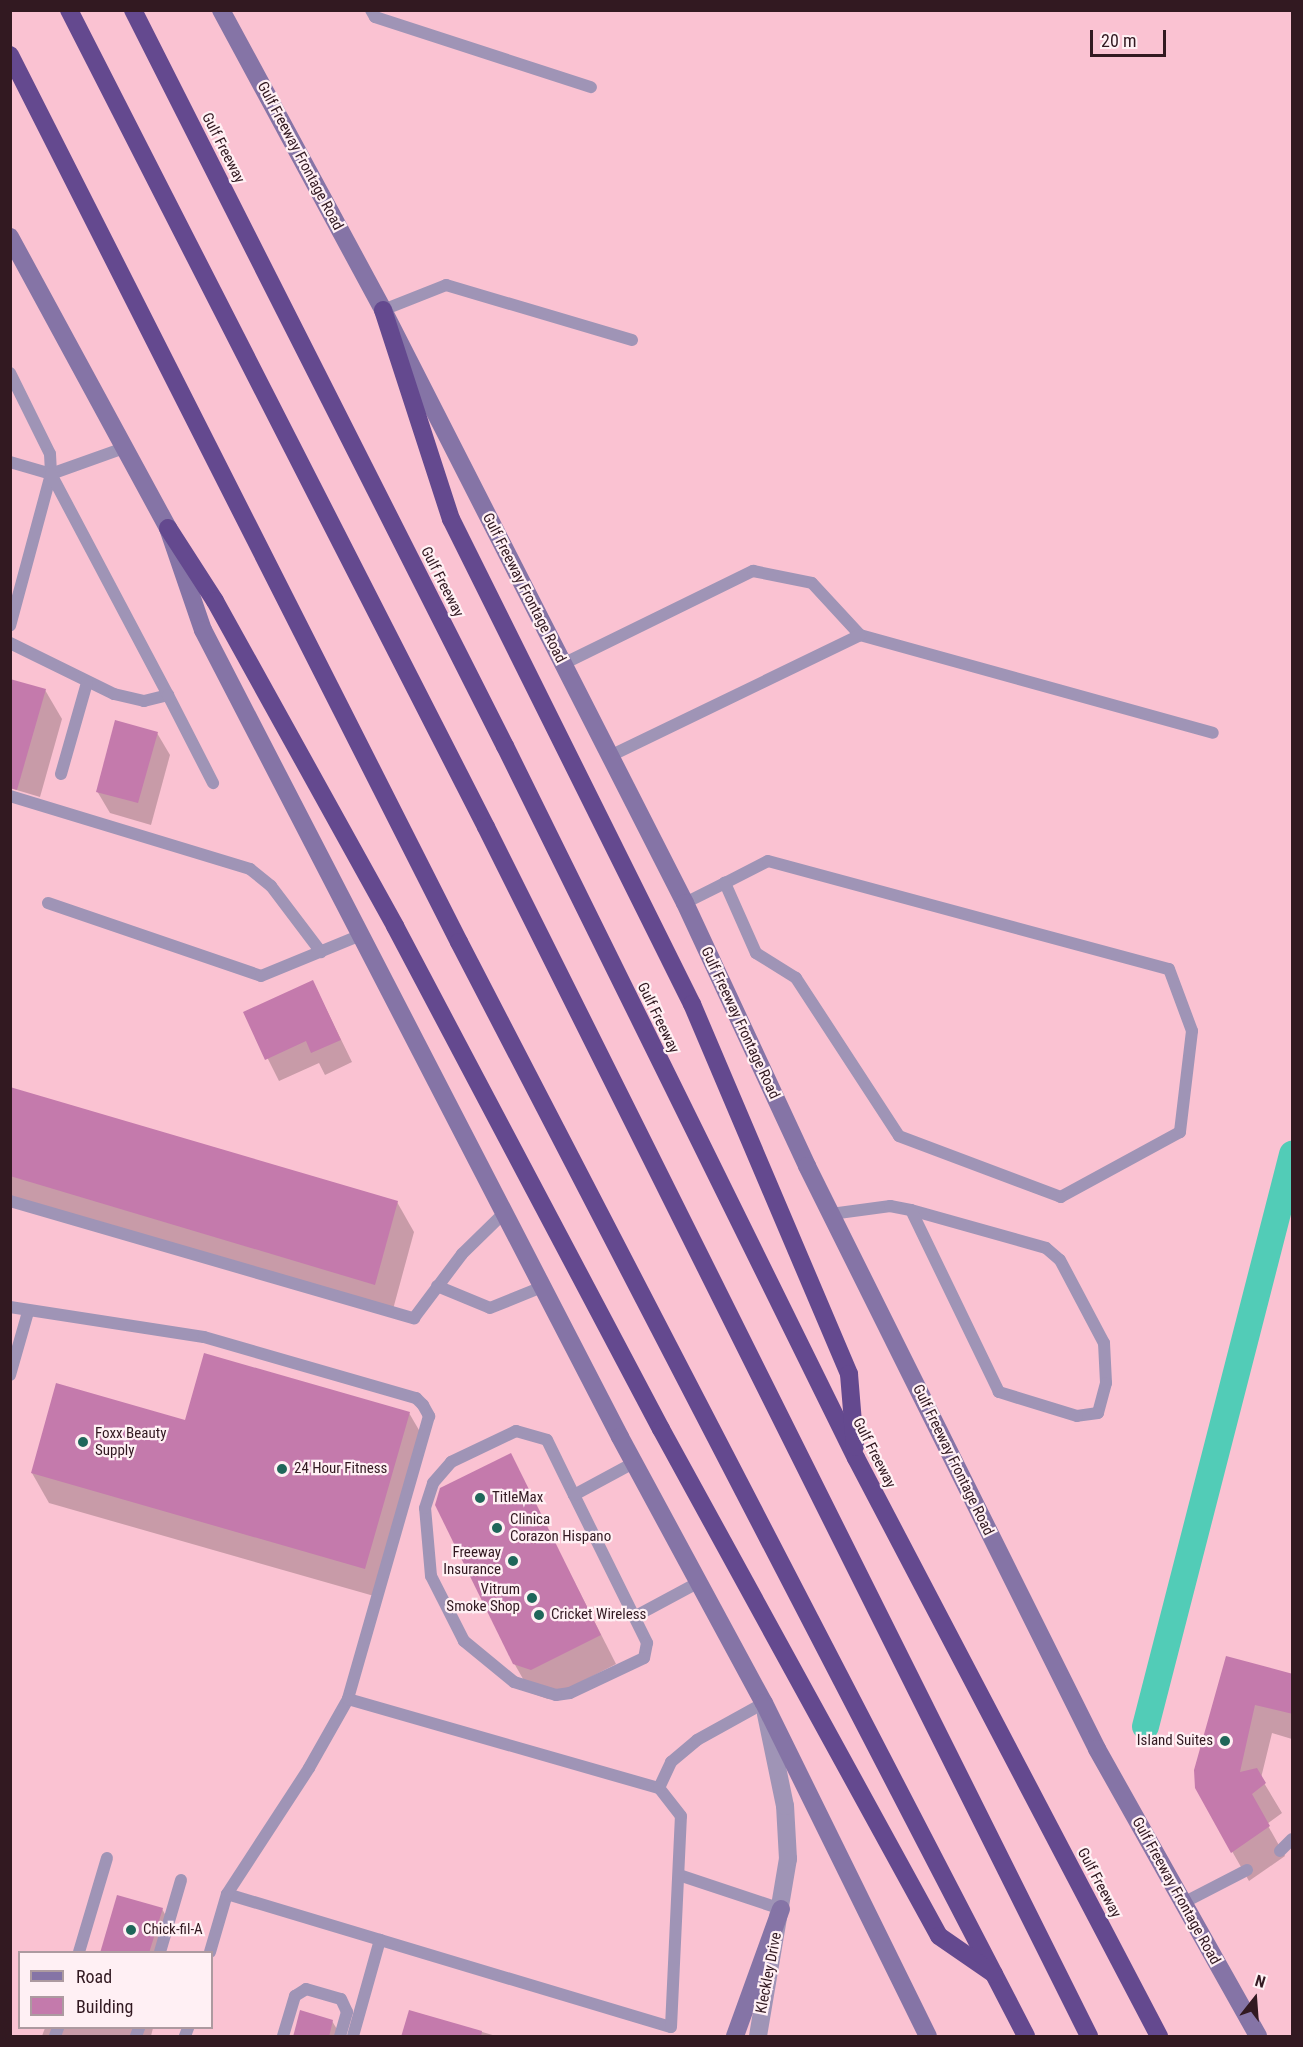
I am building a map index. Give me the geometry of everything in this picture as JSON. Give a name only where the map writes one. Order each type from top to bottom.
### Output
[{"type":"highway","points":[[69,10],[486,827],[1089,2037]]},
{"type":"highway","name":"Gulf Freeway","points":[[133,10],[505,746],[856,1458],[1159,2037]]},
{"type":"highway","points":[[10,55],[459,942],[997,1976],[1026,2037]]},
{"type":"highway","points":[[383,310],[451,519],[692,1004],[849,1374],[856,1458]]},
{"type":"highway","points":[[168,528],[215,601],[395,926],[667,1440],[939,1936],[997,1976]]},
{"type":"main road","name":"Gulf Freeway Frontage Road","points":[[221,10],[383,310],[685,903],[831,1214],[1097,1749],[1258,2037]]},
{"type":"main road","points":[[10,237],[168,528],[203,630],[542,1287],[764,1703],[928,2037]]},
{"type":"main road","points":[[735,2037],[781,1909]]},
{"type":"street","name":"Kleckley Drive","points":[[758,2037],[788,1859],[785,1806],[764,1703]]},
{"type":"lane","points":[[371,10],[375,17],[591,87]]},
{"type":"lane","points":[[383,310],[446,285],[632,340]]},
{"type":"lane","points":[[10,373],[50,454],[51,474],[10,626]]},
{"type":"lane","points":[[10,462],[51,474],[124,448]]},
{"type":"lane","points":[[51,474],[213,783]]},
{"type":"lane","points":[[563,664],[753,571],[812,583],[860,635],[1213,733]]},
{"type":"lane","points":[[610,756],[860,635]]},
{"type":"lane","points":[[10,643],[87,683],[134,700],[168,695]]},
{"type":"lane","points":[[61,774],[87,683]]},
{"type":"lane","points":[[10,796],[250,869],[271,886],[321,952]]},
{"type":"lane","points":[[685,903],[768,861],[1169,969],[1192,1031],[1180,1132],[1061,1197],[899,1136],[796,978],[756,953],[725,883]]},
{"type":"lane","points":[[48,903],[261,976],[360,935]]},
{"type":"lane","points":[[10,1201],[414,1318],[462,1254],[504,1213]]},
{"type":"lane","points":[[831,1214],[890,1206],[912,1210],[1046,1248],[1060,1260],[1104,1343],[1106,1383],[1098,1413],[1077,1416],[999,1392],[912,1210]]},
{"type":"lane","points":[[437,1286],[490,1308],[542,1287]]},
{"type":"lane","points":[[10,1307],[28,1312],[204,1337],[416,1398],[429,1416],[348,1700],[309,1768],[227,1894],[211,1951]]},
{"type":"lane","points":[[10,1375],[28,1312]]},
{"type":"lane","points":[[516,1431],[547,1440],[574,1495],[647,1643],[644,1658],[570,1693],[556,1695],[514,1682],[464,1641],[431,1576],[425,1508],[433,1483],[451,1462],[516,1431]]},
{"type":"lane","points":[[574,1495],[635,1462]]},
{"type":"lane","points":[[634,1617],[699,1582]]},
{"type":"lane","points":[[227,1894],[380,1940],[669,2033],[681,1815],[659,1788],[348,1700]]},
{"type":"lane","points":[[659,1788],[671,1762],[697,1740],[764,1703]]},
{"type":"lane","points":[[1280,1851],[1293,1839]]},
{"type":"lane","points":[[80,1951],[106,1858]]},
{"type":"lane","points":[[1183,1903],[1247,1870]]},
{"type":"lane","points":[[679,1875],[781,1909]]},
{"type":"lane","points":[[161,1951],[181,1880]]},
{"type":"lane","points":[[353,2037],[380,1940]]},
{"type":"lane","points":[[283,2037],[295,1995],[306,1989],[340,1999],[347,2012],[340,2037]]},
{"type":"building","points":[[10,679],[46,689],[17,790],[10,788]]},
{"type":"building","points":[[115,720],[158,732],[138,803],[96,792]]},
{"type":"building","points":[[313,980],[341,1040],[311,1053],[306,1041],[265,1060],[243,1012]]},
{"type":"building","points":[[10,1087],[398,1201],[375,1285],[10,1176]]},
{"type":"building","points":[[204,1353],[410,1412],[365,1569],[31,1473],[56,1383],[185,1420]]},
{"type":"building","points":[[511,1453],[601,1635],[531,1670],[513,1664],[435,1505],[440,1488]]},
{"type":"building","name":"Island Suites","points":[[1226,1656],[1293,1674],[1293,1714],[1255,1705],[1240,1772],[1257,1768],[1266,1783],[1252,1794],[1270,1826],[1231,1853],[1195,1788],[1194,1770]]},
{"type":"building","name":"Chick-fil-A","points":[[117,1895],[163,1908],[150,1951],[101,1951]]},
{"type":"building","points":[[300,2010],[333,2020],[329,2037],[293,2037]]},
{"type":"building","points":[[409,2010],[482,2031],[481,2037],[401,2037]]},
{"type":"waterway","points":[[1145,1726],[1292,1154]]},
{"type":"place","name":"Foxx Beauty Supply","points":[[83,1442]]},
{"type":"place","name":"24 Hour Fitness","points":[[282,1469]]},
{"type":"place","name":"TitleMax","points":[[480,1498]]},
{"type":"place","name":"Clinica Corazon Hispano","points":[[497,1528]]},
{"type":"place","name":"Freeway Insurance","points":[[513,1561]]},
{"type":"place","name":"Vitrum Smoke Shop","points":[[532,1598]]},
{"type":"place","name":"Cricket Wireless","points":[[539,1615]]},
{"type":"place","name":"Island Suites","points":[[1225,1741]]},
{"type":"place","name":"Chick-fil-A","points":[[131,1930]]}]
